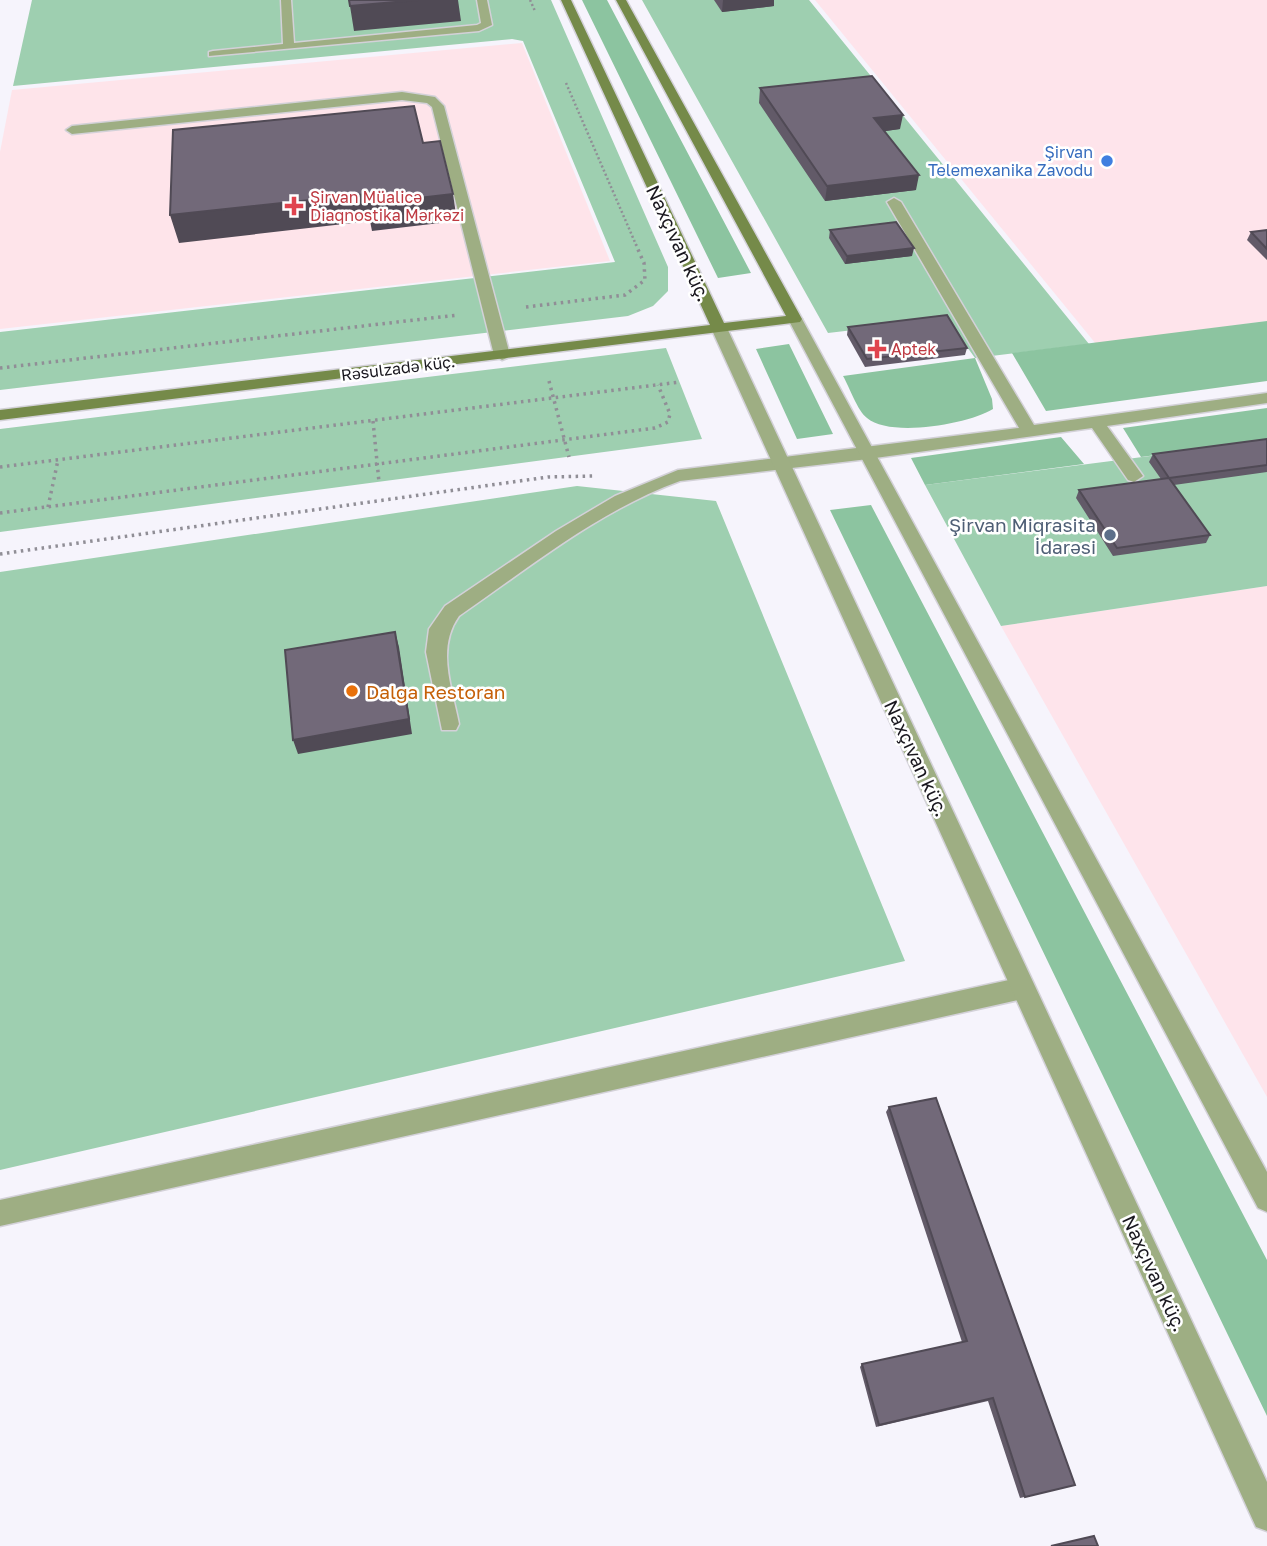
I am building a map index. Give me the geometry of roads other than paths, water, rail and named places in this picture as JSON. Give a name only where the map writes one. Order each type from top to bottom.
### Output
[{"type":"main road","name":"Naxçıvan küç.","points":[[566,0],[719,328]]},
{"type":"main road","points":[[621,0],[795,318]]},
{"type":"main road","name":"Rəsulzadə küç.","points":[[0,415],[795,318]]},
{"type":"street","points":[[286,0],[289,47]]},
{"type":"street","points":[[213,54],[479,29],[488,25],[489,21],[482,0]]},
{"type":"street","points":[[72,131],[402,96],[431,100],[439,106],[502,355]]},
{"type":"street","points":[[894,202],[1030,432]]},
{"type":"street","points":[[795,318],[1267,1199]]},
{"type":"street","name":"Naxçıvan küç.","points":[[719,328],[1267,1516]]},
{"type":"street","points":[[449,724],[436,652],[439,629],[452,611],[611,506],[650,485],[678,476],[868,454],[1267,398]]},
{"type":"street","points":[[1096,422],[1134,476]]},
{"type":"street","points":[[0,1213],[1023,988]]},
{"type":"place","name":"Şirvan Telemexanika Zavodu","points":[[1107,161]]},
{"type":"place","name":"Şirvan Müalicə Diaqnostika Mərkəzi","points":[[294,206]]},
{"type":"place","name":"Aptek","points":[[877,349]]},
{"type":"place","name":"Şirvan Miqrasita İdarəsi","points":[[1110,535]]},
{"type":"place","name":"Dalğa Restoran","points":[[352,691]]}]
